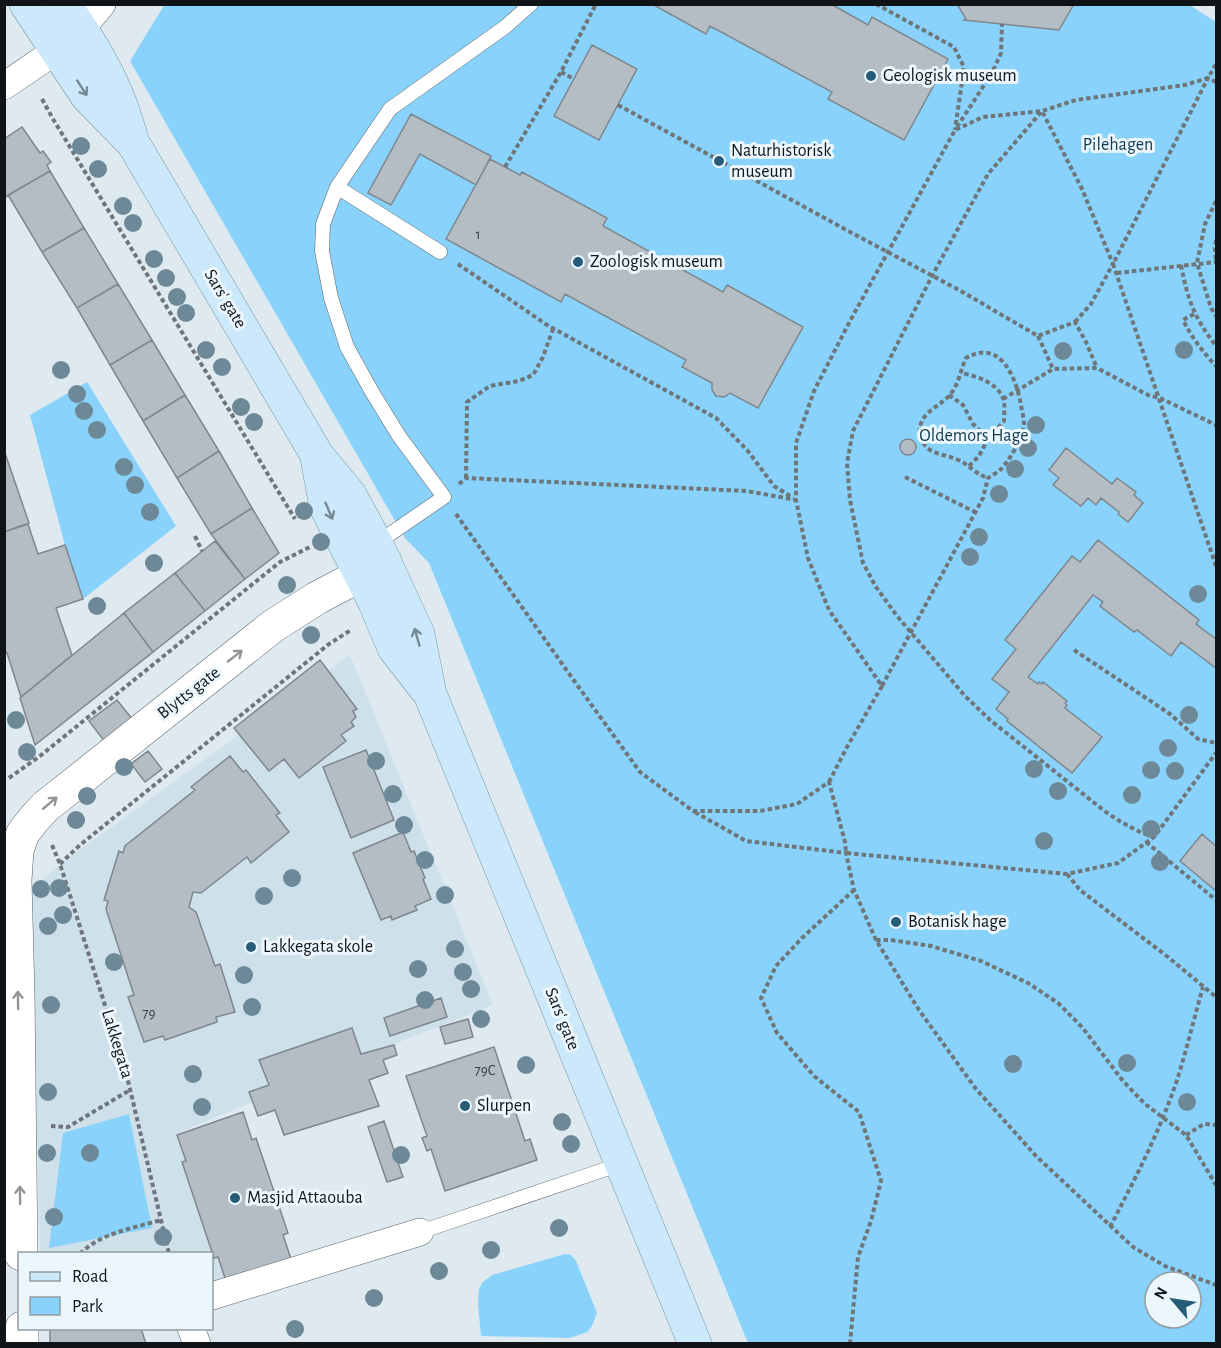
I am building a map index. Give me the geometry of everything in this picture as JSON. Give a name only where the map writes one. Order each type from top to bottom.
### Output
[{"type":"main road","name":"Sars' gate","points":[[26,4],[87,96],[133,143]]},
{"type":"main road","name":"Sars' gate","points":[[82,12],[120,103],[133,143],[317,454],[326,507],[374,560],[375,603],[394,648],[430,694],[695,1344]]},
{"type":"street","points":[[4,86],[57,50],[82,12]]},
{"type":"street","name":"Blytts gate","points":[[21,1252],[15,880],[17,850],[23,833],[45,807],[273,627],[374,560]]},
{"type":"street","points":[[213,1296],[420,1232]]},
{"type":"street","points":[[191,1330],[197,1344]]},
{"type":"lane","points":[[374,560],[444,497],[399,436],[347,347],[332,298],[322,251],[323,224],[337,188],[390,109],[505,27],[531,4]]},
{"type":"lane","points":[[337,188],[440,252]]},
{"type":"lane","points":[[420,1232],[621,1164]]},
{"type":"path","points":[[506,167],[561,72],[596,4]]},
{"type":"path","points":[[876,4],[954,47],[964,67],[955,130]]},
{"type":"path","points":[[882,686],[829,610],[808,558],[796,500],[796,442],[814,391],[850,321],[955,130],[992,73],[1001,53],[1002,24]]},
{"type":"path","points":[[1038,336],[1075,322],[1090,304],[1216,64]]},
{"type":"path","points":[[561,72],[574,80]]},
{"type":"path","points":[[955,130],[983,117],[1041,111],[1076,100],[1185,85],[1208,78],[1216,82]]},
{"type":"path","points":[[42,99],[296,520]]},
{"type":"path","points":[[618,105],[1038,336],[1053,369]]},
{"type":"path","points":[[1041,111],[1082,189],[1117,273],[1216,566]]},
{"type":"path","points":[[1041,111],[988,174],[932,276],[853,431],[847,463],[850,500],[863,563],[876,587],[911,633],[965,696],[990,720],[1119,821],[1136,831],[1154,837]]},
{"type":"path","points":[[1216,201],[1205,224],[1197,263],[1211,308],[1216,316]]},
{"type":"path","points":[[1117,273],[1216,262],[1216,240]]},
{"type":"path","points":[[440,252],[554,329],[716,418],[748,451],[774,486],[796,500]]},
{"type":"path","points":[[1181,265],[1185,288],[1194,314],[1216,346]]},
{"type":"path","points":[[1194,314],[1183,320],[1196,342],[1216,366]]},
{"type":"path","points":[[1075,322],[1097,368]]},
{"type":"path","points":[[466,478],[467,402],[490,386],[519,381],[533,375],[554,329]]},
{"type":"path","points":[[693,811],[760,811],[797,804],[829,782],[983,498],[988,478],[1001,469],[1019,440],[1024,424],[1018,389],[1007,366],[997,356],[986,352],[976,352],[966,358],[950,395],[925,415],[920,423],[919,433],[924,445],[934,452],[954,458],[969,466],[975,473],[988,478]]},
{"type":"path","points":[[1003,399],[1053,369],[1097,368],[1148,395],[1160,398],[1216,425]]},
{"type":"path","points":[[961,373],[981,377],[997,390],[1003,399],[1004,421],[969,466]]},
{"type":"path","points":[[950,395],[963,405],[973,424],[988,439]]},
{"type":"path","points":[[904,477],[975,512]]},
{"type":"path","points":[[456,487],[466,478],[747,491],[796,500]]},
{"type":"path","points":[[444,497],[640,772],[693,811],[746,841],[1067,874],[1118,863],[1154,837],[1216,753]]},
{"type":"path","points":[[195,536],[202,551]]},
{"type":"path","points":[[306,538],[316,555]]},
{"type":"path","points":[[9,778],[40,756],[280,562],[311,546]]},
{"type":"path","points":[[234,588],[240,595]]},
{"type":"path","points":[[60,864],[329,644],[352,629]]},
{"type":"path","points":[[1074,650],[1170,714],[1198,739],[1216,742]]},
{"type":"path","points":[[829,782],[845,842],[854,890],[876,940],[919,1010],[976,1089],[1036,1156],[1133,1247],[1165,1266],[1216,1285]]},
{"type":"path","name":"Lakkegata","points":[[49,839],[60,864],[125,1068],[169,1252]]},
{"type":"path","points":[[1146,842],[1216,900]]},
{"type":"path","points":[[1067,874],[1080,890],[1216,997]]},
{"type":"path","points":[[850,1344],[858,1257],[872,1221],[881,1181],[859,1112],[814,1076],[777,1033],[761,998],[776,966],[802,938],[854,890]]},
{"type":"path","points":[[876,940],[931,946],[981,961],[1028,983],[1058,1003],[1082,1027],[1123,1081],[1145,1104],[1186,1135],[1216,1185]]},
{"type":"path","points":[[1110,1227],[1163,1118],[1177,1080],[1203,987]]},
{"type":"path","points":[[46,1126],[68,1127],[130,1090]]},
{"type":"path","points":[[1186,1135],[1203,1124],[1216,1125]]},
{"type":"path","points":[[82,1252],[86,1247],[111,1235],[161,1221]]},
{"type":"shaded area","name":"Lakkegata skole","points":[[350,655],[493,1005],[180,1132],[231,1280],[213,1284],[213,1252],[40,1252],[31,890],[60,864]]},
{"type":"green space","name":"Botanisk hage","points":[[165,4],[1188,4],[1216,22],[1216,1343],[748,1343],[429,563],[405,538],[130,61]]},
{"type":"green space","points":[[87,382],[176,526],[83,599],[65,545],[30,415]]},
{"type":"green space","points":[[129,1114],[152,1228],[49,1248],[63,1133]]},
{"type":"green space","points":[[565,1254],[571,1255],[576,1261],[597,1313],[587,1332],[570,1338],[481,1336],[478,1304],[479,1289],[482,1283],[492,1275]]},
{"type":"building","name":"Geologisk museum","points":[[652,4],[831,4],[868,25],[872,17],[948,59],[904,140],[828,99],[832,92],[710,26],[706,34]]},
{"type":"building","points":[[957,4],[1074,4],[1059,30],[964,20],[966,19]]},
{"type":"building","points":[[592,45],[637,69],[599,140],[554,116]]},
{"type":"building","points":[[411,114],[491,156],[476,185],[420,154],[391,205],[368,193]]},
{"type":"building","points":[[22,127],[40,153],[43,151],[51,162],[47,165],[50,171],[4,198],[4,139]]},
{"type":"building","name":"Zoologisk museum","points":[[490,159],[520,175],[522,172],[607,218],[603,226],[723,292],[727,285],[803,327],[758,408],[730,393],[724,397],[716,396],[712,390],[712,383],[682,367],[686,360],[565,294],[561,302],[446,239]]},
{"type":"building","points":[[50,171],[84,228],[42,252],[8,195]]},
{"type":"building","points":[[84,228],[118,284],[77,308],[42,252]]},
{"type":"building","points":[[118,284],[152,340],[110,365],[77,308]]},
{"type":"building","points":[[152,340],[185,395],[143,421],[110,365]]},
{"type":"building","points":[[185,395],[219,451],[177,478],[143,421]]},
{"type":"building","points":[[908,439],[914,441],[916,447],[914,453],[908,455],[902,453],[900,447],[902,441]]},
{"type":"building","points":[[1066,448],[1112,484],[1117,478],[1136,492],[1134,495],[1143,503],[1128,522],[1101,498],[1096,505],[1088,498],[1081,506],[1053,485],[1059,478],[1049,470]]},
{"type":"building","points":[[4,450],[29,523],[4,532]]},
{"type":"building","points":[[219,451],[252,508],[211,534],[177,478]]},
{"type":"building","points":[[252,508],[279,553],[245,579],[211,534]]},
{"type":"building","points":[[28,524],[38,554],[65,545],[83,599],[56,608],[72,655],[21,697],[7,653],[4,650],[4,532]]},
{"type":"building","points":[[1098,540],[1199,620],[1196,624],[1216,639],[1216,668],[1181,642],[1171,656],[1100,606],[1103,602],[1093,595],[1028,677],[1038,684],[1043,682],[1067,701],[1065,708],[1102,737],[1072,773],[1007,721],[1008,719],[996,709],[1009,692],[992,679],[1016,649],[1005,640],[1072,556],[1080,562]]},
{"type":"building","points":[[215,541],[245,579],[205,611],[175,573]]},
{"type":"building","points":[[175,573],[205,611],[153,652],[124,613]]},
{"type":"building","points":[[124,613],[153,652],[35,745],[20,698]]},
{"type":"building","points":[[320,660],[357,709],[353,711],[356,717],[351,722],[354,726],[341,735],[346,741],[299,778],[284,759],[269,771],[234,728]]},
{"type":"building","points":[[117,700],[133,720],[105,742],[89,721]]},
{"type":"building","points":[[366,750],[394,820],[351,838],[323,767]]},
{"type":"building","points":[[148,751],[162,769],[145,782],[131,764]]},
{"type":"building","points":[[230,756],[243,772],[246,770],[280,813],[276,815],[289,832],[251,863],[247,857],[201,893],[193,892],[189,907],[196,912],[215,966],[220,964],[235,1012],[216,1017],[217,1022],[165,1040],[163,1036],[144,1042],[128,997],[134,995],[106,909],[108,901],[104,900],[119,851],[123,853],[125,846],[195,790],[191,787]]},
{"type":"building","points":[[403,832],[411,852],[414,851],[431,899],[415,906],[417,910],[392,920],[391,916],[381,920],[353,853]]},
{"type":"building","points":[[1202,834],[1216,846],[1216,891],[1180,861]]},
{"type":"building","points":[[441,998],[447,1017],[390,1036],[384,1018]]},
{"type":"building","points":[[468,1019],[473,1037],[445,1044],[440,1027]]},
{"type":"building","points":[[352,1028],[361,1054],[394,1045],[397,1055],[383,1060],[388,1073],[369,1080],[379,1106],[284,1135],[275,1110],[258,1116],[249,1092],[269,1085],[259,1060]]},
{"type":"building","name":"Slurpen","points":[[494,1047],[525,1141],[530,1139],[537,1160],[445,1191],[431,1149],[427,1151],[422,1138],[427,1136],[406,1076]]},
{"type":"building","name":"Masjid Attaouba","points":[[243,1112],[252,1140],[256,1138],[288,1233],[283,1235],[292,1262],[227,1284],[218,1257],[214,1258],[182,1162],[186,1161],[177,1135]]},
{"type":"building","points":[[384,1121],[403,1177],[387,1182],[368,1127]]},
{"type":"building","points":[[50,1330],[142,1330],[146,1344],[50,1344]]},
{"type":"place","name":"Geologisk museum","points":[[871,76]]},
{"type":"place","name":"Naturhistorisk museum","points":[[719,161]]},
{"type":"place","name":"Zoologisk museum","points":[[578,262]]},
{"type":"place","name":"Botanisk hage","points":[[896,922]]},
{"type":"place","name":"Lakkegata skole","points":[[251,947]]},
{"type":"place","name":"Slurpen","points":[[465,1106]]},
{"type":"place","name":"Masjid Attaouba","points":[[235,1198]]},
{"type":"park label","name":"Pilehagen","points":[[1118,145]]},
{"type":"park label","name":"Oldemors Hage","points":[[974,436]]}]
